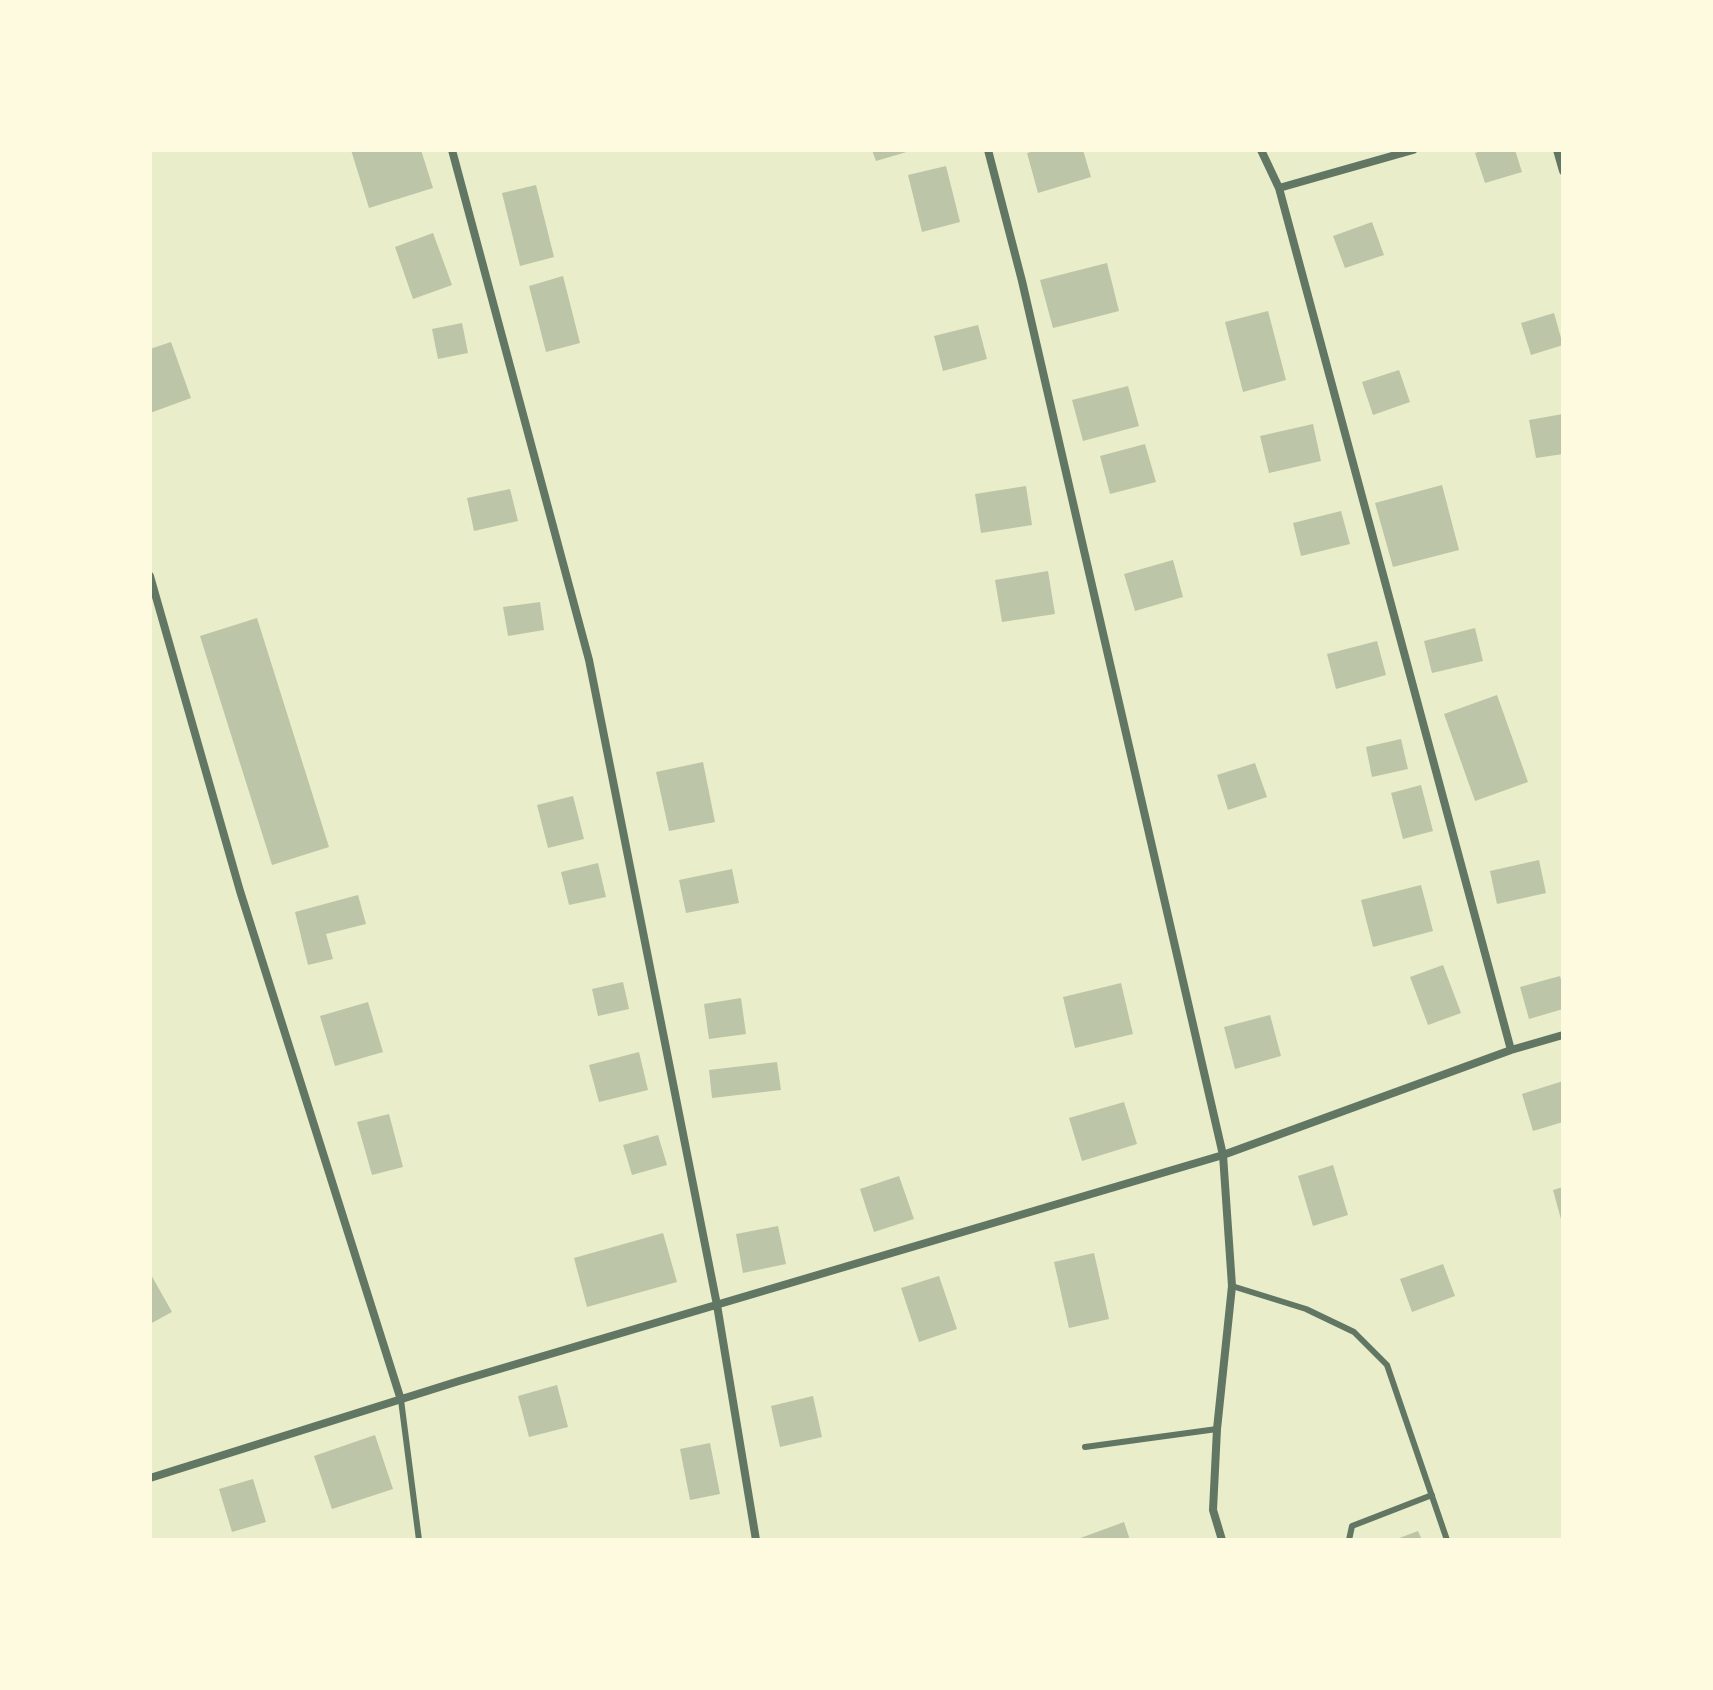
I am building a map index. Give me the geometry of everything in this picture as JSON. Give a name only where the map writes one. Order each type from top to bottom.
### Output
[{"type":"street","points":[[452,150],[589,660],[717,1305],[756,1540]]},
{"type":"street","points":[[988,150],[1022,281],[1223,1155],[1232,1286],[1217,1429],[1213,1510],[1222,1540]]},
{"type":"street","points":[[1261,150],[1279,188],[1511,1050]]},
{"type":"street","points":[[1279,188],[1413,150]]},
{"type":"street","points":[[1557,150],[1563,171]]},
{"type":"street","points":[[150,576],[240,891],[401,1400]]},
{"type":"street","points":[[150,1478],[1223,1155],[1511,1050],[1563,1035]]},
{"type":"lane","points":[[1232,1286],[1306,1309],[1354,1332],[1387,1365],[1447,1540]]},
{"type":"lane","points":[[401,1400],[419,1540]]},
{"type":"lane","points":[[1085,1447],[1217,1429]]},
{"type":"lane","points":[[1349,1540],[1352,1526],[1432,1495]]},
{"type":"building","points":[[351,150],[421,150],[433,188],[369,208]]},
{"type":"building","points":[[872,150],[910,150],[910,151],[876,161]]},
{"type":"building","points":[[1083,150],[1091,177],[1038,193],[1027,153]]},
{"type":"building","points":[[1515,150],[1522,172],[1485,183],[1475,153]]},
{"type":"building","points":[[946,166],[960,222],[922,232],[908,175]]},
{"type":"building","points":[[536,185],[554,257],[520,266],[502,193]]},
{"type":"building","points":[[1372,222],[1384,255],[1345,268],[1333,236]]},
{"type":"building","points":[[433,233],[452,285],[413,299],[395,247]]},
{"type":"building","points":[[1107,263],[1119,311],[1053,328],[1040,280]]},
{"type":"building","points":[[563,276],[580,343],[546,352],[529,286]]},
{"type":"building","points":[[1268,311],[1286,380],[1243,392],[1225,322]]},
{"type":"building","points":[[1554,313],[1563,345],[1531,355],[1521,323]]},
{"type":"building","points":[[462,323],[468,353],[438,359],[432,329]]},
{"type":"building","points":[[978,325],[987,359],[943,371],[934,336]]},
{"type":"building","points":[[171,342],[191,398],[150,413],[150,349]]},
{"type":"building","points":[[1399,370],[1410,402],[1373,415],[1362,382]]},
{"type":"building","points":[[1128,386],[1139,426],[1083,441],[1072,400]]},
{"type":"building","points":[[1563,414],[1563,454],[1536,458],[1529,420]]},
{"type":"building","points":[[1313,424],[1321,461],[1269,473],[1260,436]]},
{"type":"building","points":[[1145,444],[1156,482],[1110,494],[1100,456]]},
{"type":"building","points":[[1442,485],[1459,550],[1393,567],[1375,503]]},
{"type":"building","points":[[1026,486],[1032,525],[981,533],[975,494]]},
{"type":"building","points":[[510,489],[518,521],[474,531],[467,498]]},
{"type":"building","points":[[1341,511],[1350,544],[1301,556],[1293,523]]},
{"type":"building","points":[[1173,560],[1183,597],[1135,611],[1124,574]]},
{"type":"building","points":[[1048,571],[1055,614],[1002,622],[995,580]]},
{"type":"building","points":[[540,602],[544,630],[508,636],[503,607]]},
{"type":"building","points":[[257,618],[329,847],[272,865],[200,636]]},
{"type":"building","points":[[1475,628],[1483,661],[1432,673],[1424,641]]},
{"type":"building","points":[[1377,641],[1386,675],[1336,689],[1327,654]]},
{"type":"building","points":[[1497,695],[1528,782],[1475,801],[1444,714]]},
{"type":"building","points":[[1401,739],[1408,769],[1372,777],[1366,747]]},
{"type":"building","points":[[703,762],[715,822],[669,831],[656,772]]},
{"type":"building","points":[[1255,763],[1267,797],[1228,810],[1217,775]]},
{"type":"building","points":[[1421,785],[1433,831],[1403,839],[1391,793]]},
{"type":"building","points":[[573,796],[584,839],[548,848],[537,805]]},
{"type":"building","points":[[1539,860],[1546,893],[1497,904],[1490,871]]},
{"type":"building","points":[[598,863],[606,897],[569,905],[561,872]]},
{"type":"building","points":[[732,869],[739,903],[686,913],[679,880]]},
{"type":"building","points":[[1421,885],[1433,931],[1373,947],[1361,900]]},
{"type":"building","points":[[358,895],[366,924],[326,934],[333,959],[308,965],[295,912]]},
{"type":"building","points":[[1443,965],[1461,1013],[1428,1025],[1410,977]]},
{"type":"building","points":[[1560,976],[1563,1009],[1529,1019],[1520,987]]},
{"type":"building","points":[[623,982],[629,1009],[598,1016],[592,989]]},
{"type":"building","points":[[1121,983],[1133,1034],[1075,1048],[1063,997]]},
{"type":"building","points":[[741,998],[746,1034],[709,1039],[704,1004]]},
{"type":"building","points":[[368,1002],[383,1052],[335,1066],[320,1016]]},
{"type":"building","points":[[1270,1015],[1281,1056],[1235,1069],[1224,1027]]},
{"type":"building","points":[[639,1052],[648,1090],[599,1102],[589,1065]]},
{"type":"building","points":[[777,1062],[781,1090],[712,1098],[709,1070]]},
{"type":"building","points":[[1563,1081],[1563,1122],[1533,1131],[1522,1094]]},
{"type":"building","points":[[1124,1102],[1137,1144],[1082,1161],[1069,1118]]},
{"type":"building","points":[[389,1114],[403,1167],[372,1175],[357,1122]]},
{"type":"building","points":[[658,1135],[667,1165],[632,1175],[623,1145]]},
{"type":"building","points":[[1333,1165],[1348,1215],[1313,1226],[1298,1176]]},
{"type":"building","points":[[899,1176],[914,1219],[874,1232],[860,1189]]},
{"type":"building","points":[[1563,1187],[1563,1223],[1562,1223],[1553,1190]]},
{"type":"building","points":[[778,1226],[786,1264],[743,1273],[736,1234]]},
{"type":"building","points":[[663,1233],[677,1282],[587,1307],[574,1258]]},
{"type":"building","points":[[1094,1253],[1109,1319],[1069,1328],[1054,1262]]},
{"type":"building","points":[[1443,1264],[1455,1296],[1412,1312],[1400,1279]]},
{"type":"building","points":[[150,1273],[172,1312],[150,1324]]},
{"type":"building","points":[[939,1276],[957,1329],[919,1342],[901,1288]]},
{"type":"building","points":[[557,1385],[568,1427],[529,1437],[518,1396]]},
{"type":"building","points":[[813,1396],[822,1437],[780,1447],[771,1406]]},
{"type":"building","points":[[375,1435],[393,1489],[332,1509],[314,1456]]},
{"type":"building","points":[[710,1443],[720,1494],[690,1500],[680,1449]]},
{"type":"building","points":[[253,1479],[266,1522],[232,1532],[219,1489]]},
{"type":"building","points":[[1124,1522],[1130,1540],[1075,1540]]},
{"type":"building","points":[[1418,1531],[1422,1540],[1394,1540]]}]
